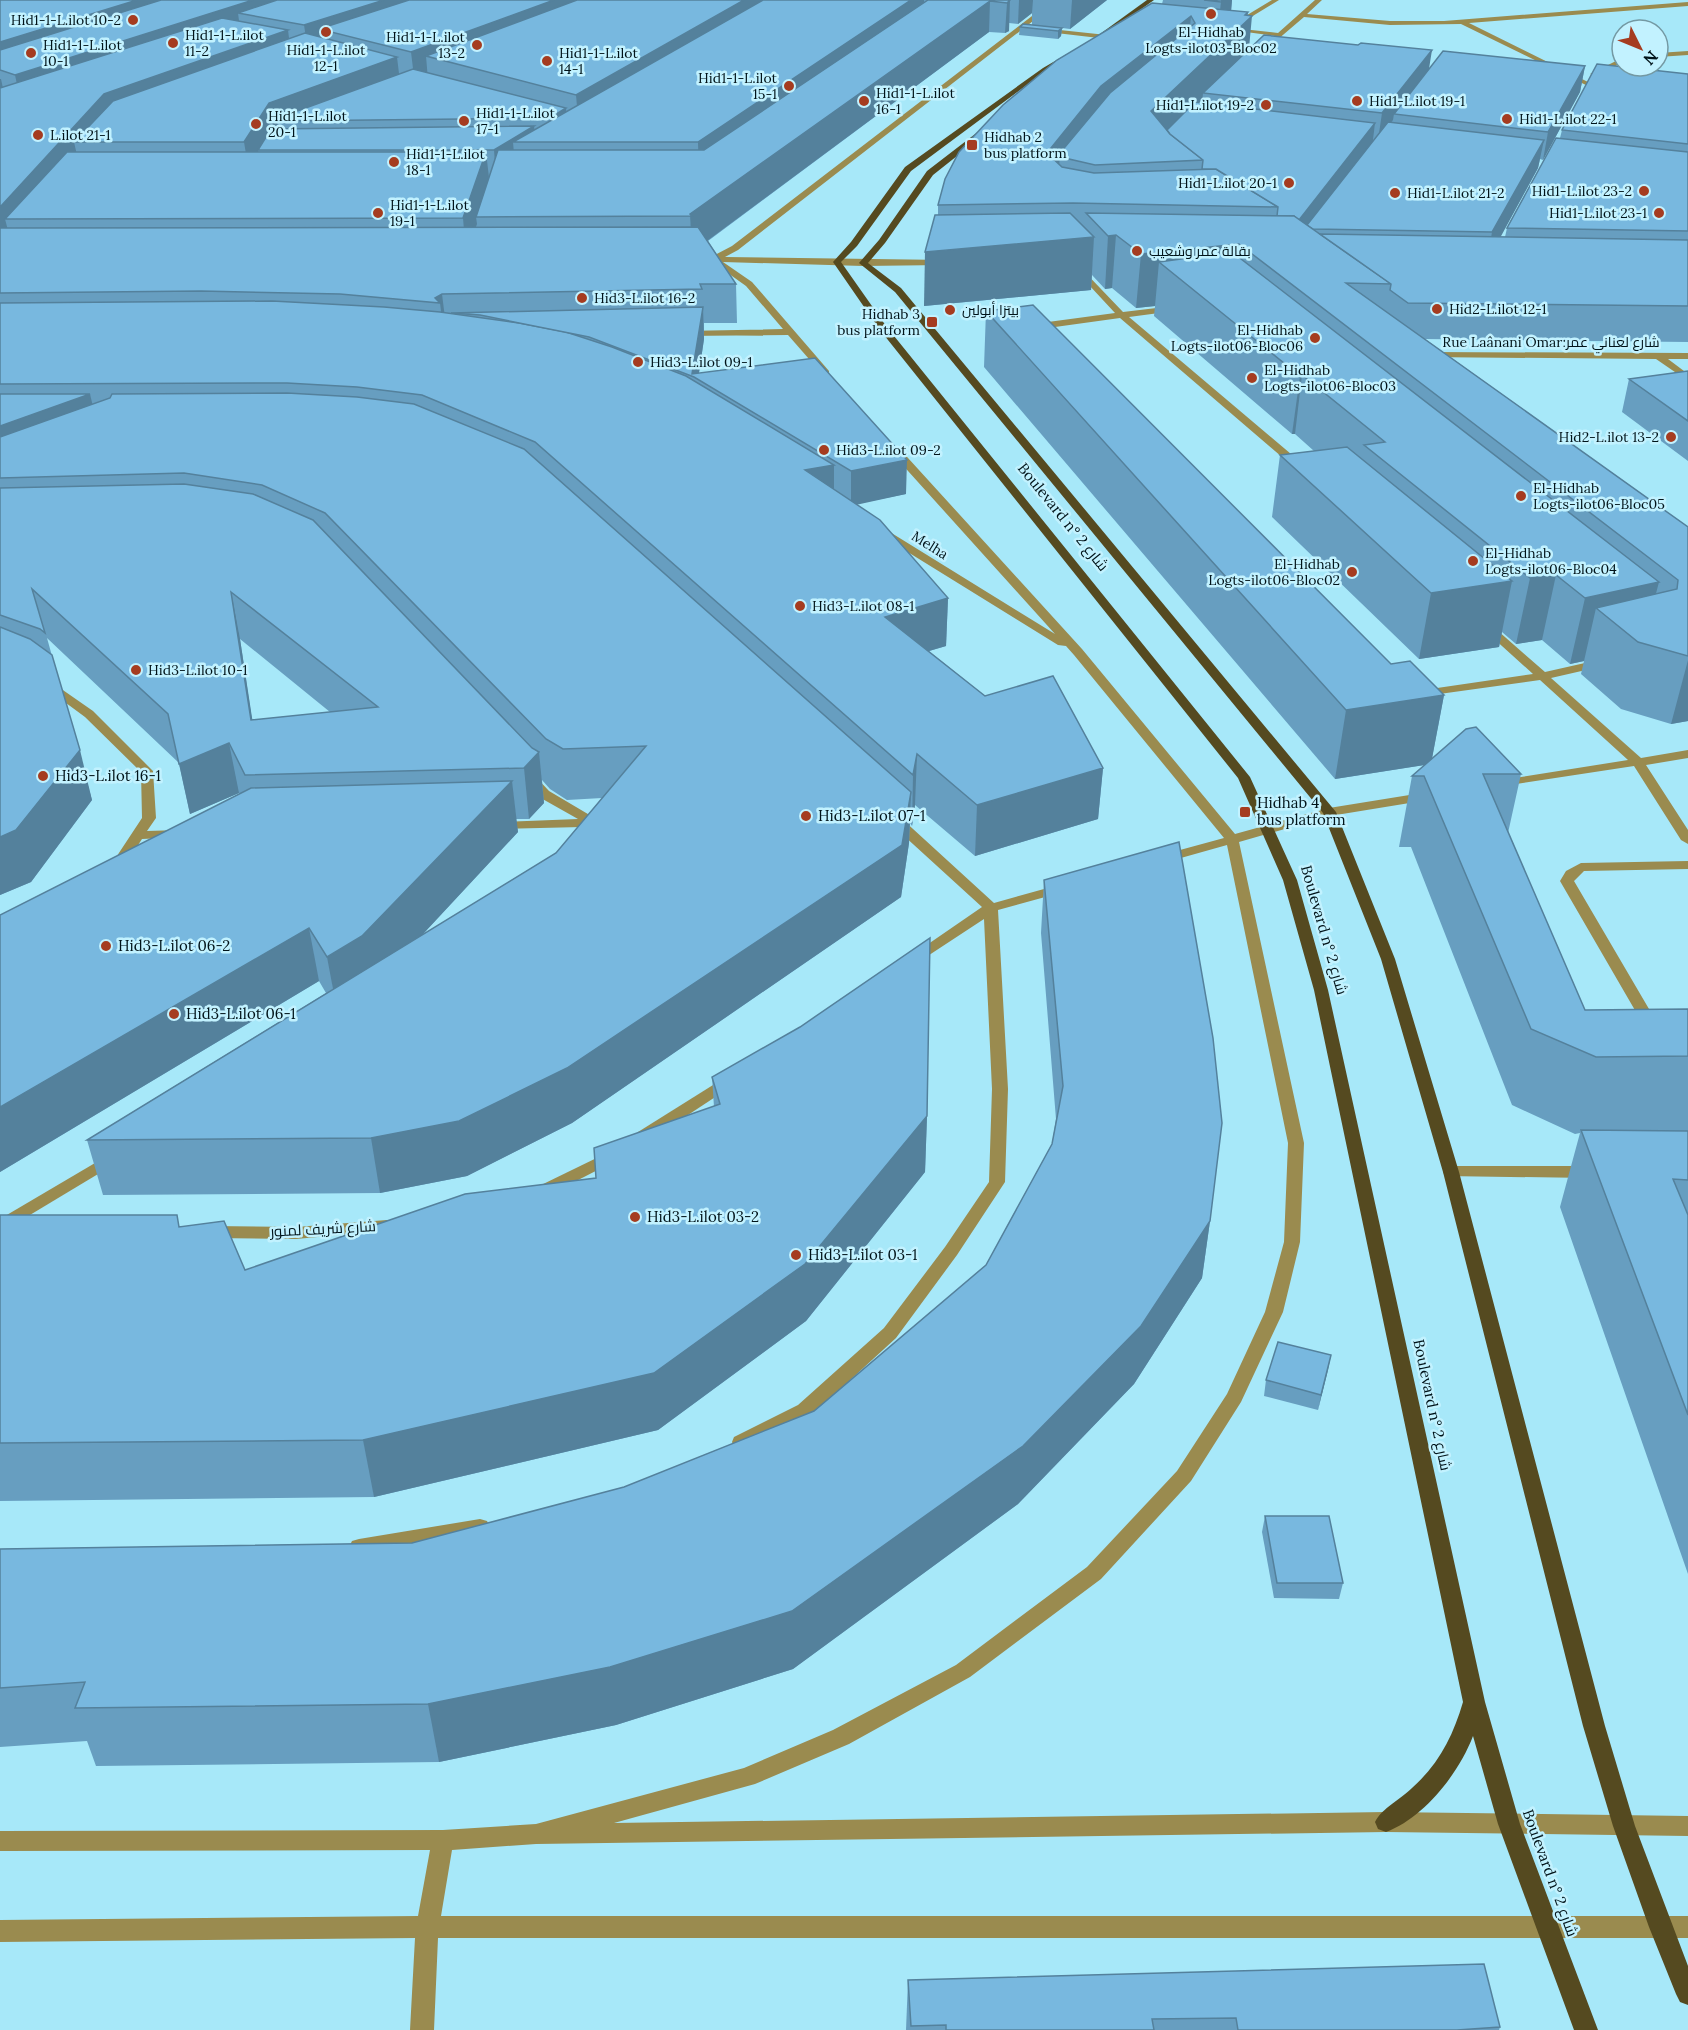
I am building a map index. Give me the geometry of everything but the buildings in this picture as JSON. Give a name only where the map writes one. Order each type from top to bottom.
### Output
[{"type":"main road","points":[[837,262],[854,244],[908,169],[1045,69],[1104,40],[1151,0]]},
{"type":"main road","points":[[1104,40],[1123,36]]},
{"type":"main road","points":[[863,263],[880,247],[932,172],[993,125]]},
{"type":"main road","name":"Boulevard n° شارع 2","points":[[837,262],[883,328],[1244,777],[1290,880],[1321,990],[1474,1702],[1509,1824],[1586,2030]]},
{"type":"main road","name":"Boulevard n° شارع 2","points":[[863,263],[898,290],[1329,812],[1388,959],[1451,1172],[1594,1726],[1624,1826],[1660,1926],[1688,1994]]},
{"type":"main road","points":[[1386,1822],[1419,1798],[1445,1770],[1464,1738],[1474,1702]]},
{"type":"street","points":[[708,259],[735,248],[1057,0]]},
{"type":"street","points":[[1276,0],[1227,29],[1280,34]]},
{"type":"street","points":[[1251,56],[1261,52],[1319,0]]},
{"type":"street","points":[[1302,15],[1390,23],[1462,22],[1688,4]]},
{"type":"street","points":[[1462,22],[1590,85]]},
{"type":"street","points":[[1008,26],[1104,40],[1123,36]]},
{"type":"street","points":[[1261,52],[1273,53]]},
{"type":"street","points":[[1670,54],[1688,53]]},
{"type":"street","points":[[1585,95],[1593,73],[1610,65]]},
{"type":"street","points":[[1566,83],[1601,87]]},
{"type":"street","points":[[708,259],[863,263],[956,262]]},
{"type":"street","points":[[708,259],[749,284],[837,386]]},
{"type":"street","points":[[1076,261],[1120,314],[1310,476]]},
{"type":"street","points":[[1228,301],[1656,650],[1544,676],[1400,697],[1048,325],[1228,301]]},
{"type":"street","points":[[671,334],[789,332]]},
{"type":"street","points":[[1658,355],[1688,378]]},
{"type":"street","name":"Rue Laânani Omar;شارع لعناني عمر","points":[[1423,362],[1414,356],[1688,356]]},
{"type":"street","points":[[536,1834],[747,1777],[842,1737],[953,1676],[1094,1574],[1184,1476],[1235,1397],[1269,1323],[1292,1242],[1296,1143],[1232,839],[1078,652],[885,439]]},
{"type":"street","name":"Melha","points":[[875,527],[1078,652]]},
{"type":"street","points":[[1472,614],[1638,762],[1688,840]]},
{"type":"street","points":[[38,679],[47,682],[88,714],[147,771],[149,818],[108,878]]},
{"type":"street","points":[[1489,786],[1688,754]]},
{"type":"street","points":[[520,768],[544,794],[593,823]]},
{"type":"street","points":[[1152,862],[1329,812],[1444,793]]},
{"type":"street","points":[[730,1447],[805,1410],[890,1333],[951,1251],[997,1182],[1000,1089],[991,908],[885,811]]},
{"type":"street","points":[[488,826],[593,823]]},
{"type":"street","points":[[579,840],[593,823]]},
{"type":"street","points":[[138,835],[196,834]]},
{"type":"street","points":[[1688,865],[1581,867],[1571,874],[1567,881],[1643,1012],[1655,1019],[1688,1022]]},
{"type":"street","points":[[902,966],[991,908],[1071,885]]},
{"type":"street","points":[[530,1197],[630,1145],[744,1071]]},
{"type":"street","points":[[0,1228],[120,1153]]},
{"type":"street","points":[[1451,1172],[1605,1172]]},
{"type":"street","name":"شارع شريف لمنور","points":[[189,1232],[296,1233],[407,1224]]},
{"type":"street","points":[[0,1228],[24,1230]]},
{"type":"street","points":[[337,1548],[502,1523]]},
{"type":"street","points":[[0,1841],[442,1840],[536,1834],[1386,1822],[1688,1826]]},
{"type":"street","points":[[422,2030],[427,1928],[442,1840]]},
{"type":"street","points":[[0,1931],[427,1928],[1688,1927]]},
{"type":"place","name":"El-Hidhab Logts-ilot03-Bloc02","points":[[1211,14]]},
{"type":"place","name":"Hid1-1-L.ilot 10-2","points":[[133,20]]},
{"type":"place","name":"Hid1-1-L.ilot 12-1","points":[[326,32]]},
{"type":"place","name":"Hid1-1-L.ilot 11-2","points":[[173,43]]},
{"type":"place","name":"Hid1-1-L.ilot 13-2","points":[[477,45]]},
{"type":"place","name":"Hid1-1-L.ilot 10-1","points":[[31,53]]},
{"type":"place","name":"Hid1-1-L.ilot 14-1","points":[[547,61]]},
{"type":"place","name":"Hid1-1-L.ilot 15-1","points":[[789,86]]},
{"type":"place","name":"Hid1-1-L.ilot 16-1","points":[[864,101]]},
{"type":"place","name":"Hid1-L.ilot 19-1","points":[[1357,101]]},
{"type":"place","name":"Hid1-L.ilot 19-2","points":[[1266,105]]},
{"type":"place","name":"Hid1-L.ilot 22-1","points":[[1507,119]]},
{"type":"place","name":"Hid1-1-L.ilot 17-1","points":[[464,121]]},
{"type":"place","name":"Hid1-1-L.ilot 20-1","points":[[256,124]]},
{"type":"place","name":"L.ilot 21-1","points":[[38,135]]},
{"type":"place","name":"Hidhab 2 bus platform","points":[[972,145]]},
{"type":"place","name":"Hid1-1-L.ilot 18-1","points":[[394,162]]},
{"type":"place","name":"Hid1-L.ilot 20-1","points":[[1289,183]]},
{"type":"place","name":"Hid1-L.ilot 23-2","points":[[1644,191]]},
{"type":"place","name":"Hid1-L.ilot 21-2","points":[[1395,193]]},
{"type":"place","name":"Hid1-1-L.ilot 19-1","points":[[378,213]]},
{"type":"place","name":"Hid1-L.ilot 23-1","points":[[1659,213]]},
{"type":"place","name":"بقالة عمر وشعيب","points":[[1137,251]]},
{"type":"place","name":"Hid3-L.ilot 16-2","points":[[582,298]]},
{"type":"place","name":"Hid2-L.ilot 12-1","points":[[1437,309]]},
{"type":"place","name":"بيتزا أبولين","points":[[950,310]]},
{"type":"place","name":"Hidhab 3 bus platform","points":[[932,322]]},
{"type":"place","name":"El-Hidhab Logts-ilot06-Bloc06","points":[[1315,338]]},
{"type":"place","name":"Hid3-L.ilot 09-1","points":[[638,362]]},
{"type":"place","name":"El-Hidhab Logts-ilot06-Bloc03","points":[[1252,378]]},
{"type":"place","name":"Hid2-L.ilot 13-2","points":[[1671,437]]},
{"type":"place","name":"Hid3-L.ilot 09-2","points":[[824,450]]},
{"type":"place","name":"El-Hidhab Logts-ilot06-Bloc05","points":[[1521,496]]},
{"type":"place","name":"El-Hidhab Logts-ilot06-Bloc04","points":[[1473,561]]},
{"type":"place","name":"El-Hidhab Logts-ilot06-Bloc02","points":[[1352,572]]},
{"type":"place","name":"Hid3-L.ilot 08-1","points":[[800,606]]},
{"type":"place","name":"Hid3-L.ilot 10-1","points":[[136,670]]},
{"type":"place","name":"Hid3-L.ilot 16-1","points":[[43,776]]},
{"type":"place","name":"Hidhab 4 bus platform","points":[[1245,812]]},
{"type":"place","name":"Hid3-L.ilot 07-1","points":[[806,816]]},
{"type":"place","name":"Hid3-L.ilot 06-2","points":[[106,946]]},
{"type":"place","name":"Hid3-L.ilot 06-1","points":[[174,1014]]},
{"type":"place","name":"Hid3-L.ilot 03-2","points":[[635,1217]]},
{"type":"place","name":"Hid3-L.ilot 03-1","points":[[796,1255]]}]
